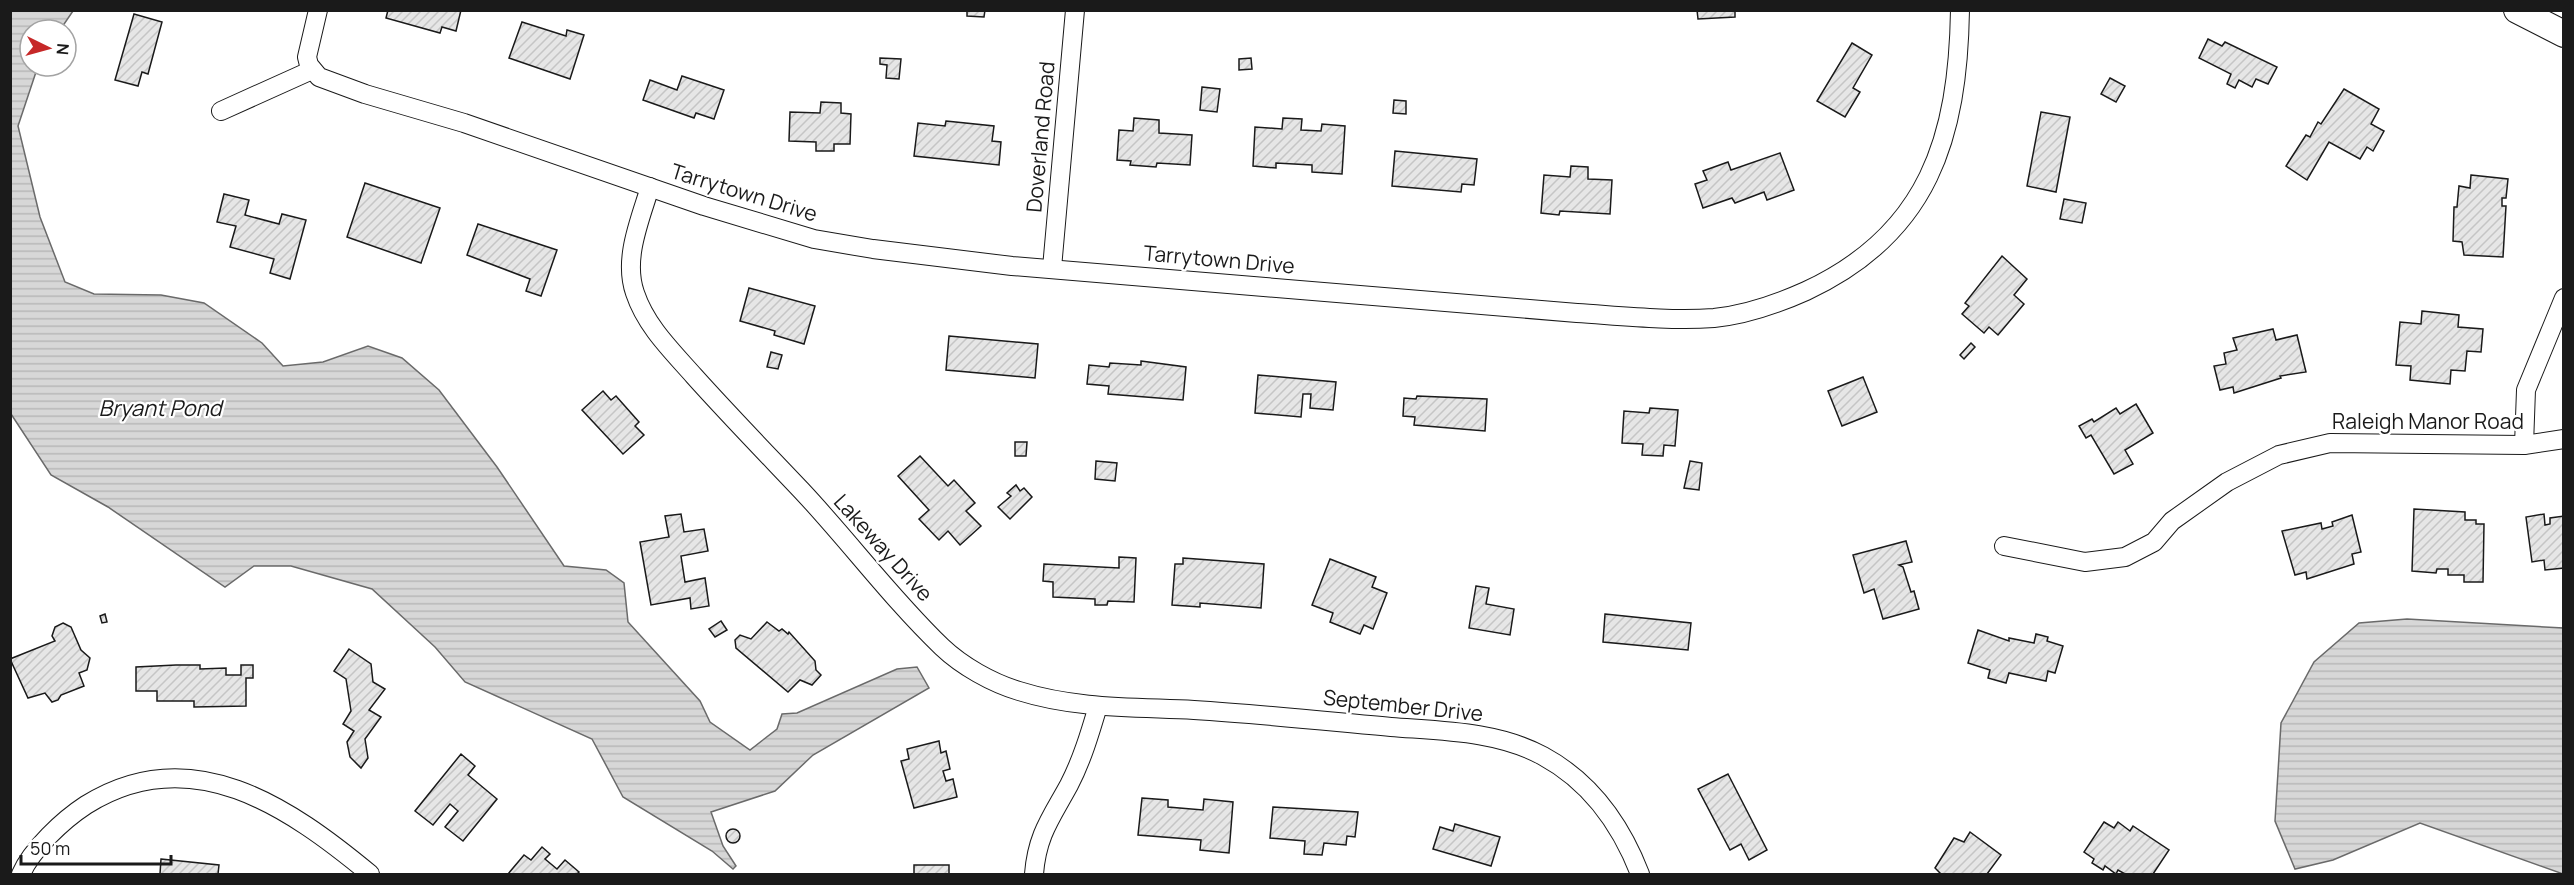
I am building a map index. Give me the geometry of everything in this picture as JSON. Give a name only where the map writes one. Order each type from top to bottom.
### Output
[{"type":"street","points":[[221,111],[312,70],[307,57],[308,46],[318,10]]},
{"type":"street","name":"Doverland Road","points":[[1052,268],[1075,10]]},
{"type":"street","name":"Tarrytown Drive","points":[[312,70],[319,77],[365,94],[464,123],[650,187],[814,239],[873,249],[1012,266],[1577,314],[1704,318],[1746,312],[1782,301],[1851,266],[1876,247],[1908,211],[1941,147],[1954,101],[1959,65],[1960,10]]},
{"type":"street","points":[[2517,10],[2564,34]]},
{"type":"street","name":"Lakeway Drive","points":[[650,187],[637,233],[632,267],[634,290],[645,316],[661,339],[945,649],[986,677],[1016,690],[1066,703],[1098,706]]},
{"type":"street","points":[[2524,445],[2526,390],[2564,298]]},
{"type":"street","name":"Raleigh Manor Road","points":[[2004,546],[2085,562],[2125,557],[2154,542],[2172,521],[2227,482],[2279,454],[2330,443],[2524,445],[2564,439]]},
{"type":"street","points":[[1034,874],[1040,840],[1047,819],[1078,764],[1098,706]]},
{"type":"street","name":"September Drive","points":[[1098,706],[1206,711],[1452,732],[1498,739],[1542,755],[1570,773],[1598,798],[1613,819],[1640,874]]},
{"type":"street","points":[[21,874],[56,827],[94,800],[132,784],[186,778],[226,784],[263,798],[330,841],[370,874]]},
{"type":"water","name":"Bryant Pond","points":[[10,11],[73,11],[68,18],[18,18],[18,78],[34,78],[18,126],[40,217],[65,282],[94,294],[161,295],[204,303],[262,343],[283,366],[323,362],[368,346],[402,358],[439,390],[497,467],[564,566],[606,570],[624,583],[628,622],[700,701],[710,722],[750,750],[777,729],[782,714],[797,713],[897,669],[917,667],[929,688],[813,755],[775,791],[711,812],[723,846],[736,866],[733,869],[712,851],[623,797],[592,739],[465,682],[435,647],[372,589],[291,566],[254,566],[225,587],[108,507],[51,475],[11,414]]},
{"type":"water","points":[[2407,619],[2563,628],[2563,874],[2420,823],[2333,860],[2295,869],[2275,821],[2281,723],[2314,662],[2359,623]]},
{"type":"building","points":[[388,10],[461,10],[456,31],[442,27],[440,33],[386,18]]},
{"type":"building","points":[[967,10],[985,10],[984,17],[967,16]]},
{"type":"building","points":[[1697,10],[1735,10],[1735,17],[1698,19]]},
{"type":"building","points":[[134,14],[162,22],[148,74],[142,72],[138,86],[115,80]]},
{"type":"building","points":[[522,22],[566,36],[567,30],[584,35],[570,79],[509,58]]},
{"type":"building","points":[[2208,39],[2222,46],[2225,42],[2277,67],[2268,84],[2256,79],[2252,87],[2239,80],[2235,88],[2227,84],[2231,74],[2199,58]]},
{"type":"building","points":[[1852,43],[1872,55],[1853,88],[1860,92],[1845,117],[1817,101]]},
{"type":"building","points":[[880,58],[901,59],[899,79],[886,78],[887,65],[880,64]]},
{"type":"building","points":[[1251,58],[1252,69],[1239,70],[1239,59]]},
{"type":"building","points":[[682,76],[724,90],[714,119],[696,113],[694,118],[643,100],[650,80],[677,90]]},
{"type":"building","points":[[2110,78],[2125,86],[2116,102],[2101,94]]},
{"type":"building","points":[[1202,87],[1220,89],[1217,112],[1200,110]]},
{"type":"building","points":[[2344,89],[2379,109],[2371,124],[2384,131],[2373,151],[2367,147],[2360,159],[2329,142],[2307,180],[2286,166],[2306,135],[2310,137],[2318,122],[2321,124]]},
{"type":"building","points":[[1394,100],[1406,101],[1406,114],[1393,113]]},
{"type":"building","points":[[821,102],[841,103],[841,113],[851,114],[850,144],[834,144],[834,151],[816,151],[816,142],[789,141],[790,112],[820,113]]},
{"type":"building","points":[[2041,112],[2070,117],[2056,192],[2027,186]]},
{"type":"building","points":[[1134,118],[1159,120],[1159,133],[1192,135],[1190,165],[1157,163],[1156,167],[1130,165],[1131,161],[1117,160],[1119,130],[1133,131]]},
{"type":"building","points":[[1283,118],[1302,119],[1301,130],[1321,131],[1322,124],[1345,126],[1342,174],[1312,172],[1312,165],[1276,163],[1276,168],[1253,166],[1255,127],[1282,129]]},
{"type":"building","points":[[946,121],[994,126],[992,141],[1001,142],[999,165],[914,156],[918,123],[945,126]]},
{"type":"building","points":[[1395,151],[1477,159],[1474,185],[1462,184],[1461,192],[1392,186]]},
{"type":"building","points":[[1780,153],[1794,190],[1767,200],[1764,192],[1735,203],[1732,198],[1703,208],[1695,184],[1707,180],[1703,171],[1728,162],[1731,170]]},
{"type":"building","points":[[1571,166],[1588,167],[1588,179],[1612,180],[1610,214],[1560,211],[1559,215],[1541,213],[1544,175],[1570,177]]},
{"type":"building","points":[[2471,175],[2508,179],[2506,198],[2502,198],[2502,206],[2506,206],[2503,257],[2464,255],[2462,242],[2453,241],[2454,207],[2457,207],[2459,186],[2470,188]]},
{"type":"building","points":[[365,183],[440,208],[421,263],[347,237]]},
{"type":"building","points":[[224,194],[249,200],[245,215],[279,224],[282,214],[306,220],[290,279],[270,273],[274,259],[230,247],[236,226],[217,222]]},
{"type":"building","points":[[2064,199],[2086,203],[2082,223],[2060,219]]},
{"type":"building","points":[[478,224],[557,250],[541,296],[526,291],[530,279],[467,255]]},
{"type":"building","points":[[2002,256],[2027,279],[2014,295],[2024,304],[1998,335],[1989,327],[1984,333],[1962,314],[1969,306],[1965,303]]},
{"type":"building","points":[[749,288],[815,306],[804,344],[774,335],[775,331],[740,321]]},
{"type":"building","points":[[2422,311],[2459,315],[2458,327],[2483,329],[2481,352],[2467,351],[2465,371],[2451,370],[2450,384],[2410,380],[2411,366],[2396,365],[2400,322],[2421,324]]},
{"type":"building","points":[[2273,329],[2276,340],[2297,335],[2306,372],[2280,376],[2281,378],[2234,393],[2233,387],[2220,390],[2214,366],[2226,364],[2224,353],[2237,350],[2233,338]]},
{"type":"building","points":[[949,336],[1038,344],[1035,378],[946,370]]},
{"type":"building","points":[[1971,343],[1975,347],[1964,359],[1960,355]]},
{"type":"building","points":[[771,352],[782,355],[778,369],[767,367]]},
{"type":"building","points":[[1141,361],[1186,367],[1183,400],[1108,394],[1109,386],[1087,384],[1089,365],[1109,367],[1110,363],[1141,365]]},
{"type":"building","points":[[1258,375],[1336,382],[1333,410],[1310,408],[1311,394],[1303,394],[1301,417],[1255,413]]},
{"type":"building","points":[[1863,377],[1877,412],[1842,426],[1828,391]]},
{"type":"building","points":[[603,391],[611,400],[616,396],[639,422],[635,426],[644,435],[623,454],[582,410]]},
{"type":"building","points":[[1417,396],[1487,399],[1485,431],[1414,425],[1415,417],[1403,416],[1404,398],[1416,399]]},
{"type":"building","points":[[2136,404],[2153,433],[2125,450],[2133,464],[2114,474],[2091,435],[2086,438],[2079,426],[2092,419],[2094,422],[2116,408],[2120,414]]},
{"type":"building","points":[[1650,408],[1678,410],[1675,446],[1664,445],[1663,456],[1642,455],[1643,444],[1622,443],[1624,411],[1649,413]]},
{"type":"building","points":[[1015,442],[1027,442],[1026,456],[1015,456]]},
{"type":"building","points":[[920,456],[948,486],[954,480],[975,503],[966,511],[981,526],[960,545],[948,531],[939,540],[919,519],[929,510],[898,476]]},
{"type":"building","points":[[1096,461],[1117,463],[1115,481],[1095,479]]},
{"type":"building","points":[[1690,461],[1702,463],[1699,490],[1684,488]]},
{"type":"building","points":[[1016,485],[1020,491],[1024,488],[1032,497],[1010,519],[998,507],[1011,496],[1007,493]]},
{"type":"building","points":[[2414,509],[2465,512],[2465,520],[2476,520],[2476,524],[2484,524],[2483,582],[2464,582],[2464,575],[2448,575],[2448,569],[2437,569],[2436,573],[2412,571]]},
{"type":"building","points":[[681,514],[684,532],[704,529],[708,551],[681,556],[685,582],[705,578],[709,606],[691,609],[690,598],[651,605],[640,542],[669,537],[665,516]]},
{"type":"building","points":[[2544,514],[2545,525],[2550,524],[2550,518],[2564,516],[2564,568],[2545,570],[2544,560],[2532,562],[2526,517]]},
{"type":"building","points":[[2352,515],[2361,552],[2352,554],[2354,564],[2307,579],[2306,572],[2295,575],[2282,531],[2321,523],[2322,529],[2333,526],[2332,522]]},
{"type":"building","points":[[1906,541],[1912,562],[1899,565],[1903,567],[1911,592],[1914,591],[1919,609],[1883,619],[1874,589],[1864,593],[1853,555]]},
{"type":"building","points":[[1119,557],[1136,558],[1134,602],[1108,601],[1107,605],[1095,605],[1095,599],[1053,597],[1053,582],[1043,581],[1044,564],[1119,568]]},
{"type":"building","points":[[1183,558],[1264,564],[1261,608],[1200,603],[1200,607],[1172,605],[1175,564],[1183,564]]},
{"type":"building","points":[[1330,559],[1376,577],[1372,587],[1387,593],[1373,629],[1364,625],[1360,634],[1330,622],[1333,613],[1312,605]]},
{"type":"building","points":[[1476,586],[1489,588],[1486,604],[1514,609],[1510,635],[1469,628]]},
{"type":"building","points":[[105,614],[107,622],[102,623],[100,616]]},
{"type":"building","points":[[1605,614],[1691,623],[1688,650],[1603,642]]},
{"type":"building","points":[[721,621],[727,630],[715,637],[709,629]]},
{"type":"building","points":[[767,622],[779,631],[782,629],[788,634],[789,632],[815,661],[816,670],[821,675],[812,685],[800,680],[788,692],[736,648],[735,640],[740,635],[751,639]]},
{"type":"building","points":[[63,623],[71,627],[81,650],[90,658],[87,670],[79,673],[84,686],[61,695],[58,700],[52,702],[45,693],[28,698],[10,659],[55,641],[52,636],[55,627]]},
{"type":"building","points":[[1978,630],[2009,641],[2009,638],[2034,643],[2036,634],[2048,637],[2047,641],[2063,646],[2055,673],[2048,671],[2046,681],[2009,673],[2006,683],[1988,678],[1990,670],[1968,663]]},
{"type":"building","points":[[349,649],[371,664],[373,682],[385,689],[369,710],[381,717],[365,739],[368,758],[361,768],[350,757],[347,742],[354,731],[343,724],[351,711],[346,679],[334,671]]},
{"type":"building","points":[[200,665],[200,669],[226,668],[226,675],[241,675],[241,665],[253,665],[253,678],[246,678],[246,706],[194,707],[194,701],[157,701],[157,691],[136,691],[136,667]]},
{"type":"building","points":[[939,741],[941,753],[946,751],[950,769],[943,771],[946,781],[953,779],[957,797],[914,808],[901,761],[909,759],[907,749]]},
{"type":"building","points":[[461,754],[475,766],[468,775],[497,799],[463,841],[445,827],[458,811],[450,804],[433,825],[415,811]]},
{"type":"building","points":[[1728,774],[1767,850],[1749,860],[1741,844],[1730,850],[1698,789]]},
{"type":"building","points":[[1142,798],[1168,800],[1168,807],[1203,810],[1204,799],[1233,802],[1229,853],[1200,850],[1201,840],[1138,835]]},
{"type":"building","points":[[1273,807],[1358,812],[1355,837],[1347,836],[1346,845],[1324,843],[1322,855],[1304,854],[1305,841],[1270,838]]},
{"type":"building","points":[[2104,822],[2114,828],[2118,822],[2130,831],[2133,826],[2169,850],[2153,874],[2125,874],[2118,870],[2116,874],[2105,866],[2103,870],[2092,863],[2094,859],[2084,852]]},
{"type":"building","points":[[1455,824],[1500,837],[1491,866],[1433,849],[1440,827],[1453,831]]},
{"type":"building","points":[[730,829],[736,829],[740,836],[736,843],[730,843],[726,839],[726,833]]},
{"type":"building","points":[[1970,832],[2001,855],[1987,874],[1941,874],[1935,868],[1954,838],[1964,842]]},
{"type":"building","points":[[542,847],[550,854],[545,859],[557,869],[565,860],[579,872],[577,874],[508,874],[524,855],[531,860]]},
{"type":"building","points":[[161,859],[219,865],[218,874],[160,874]]},
{"type":"building","points":[[914,865],[949,865],[949,874],[914,874]]}]
